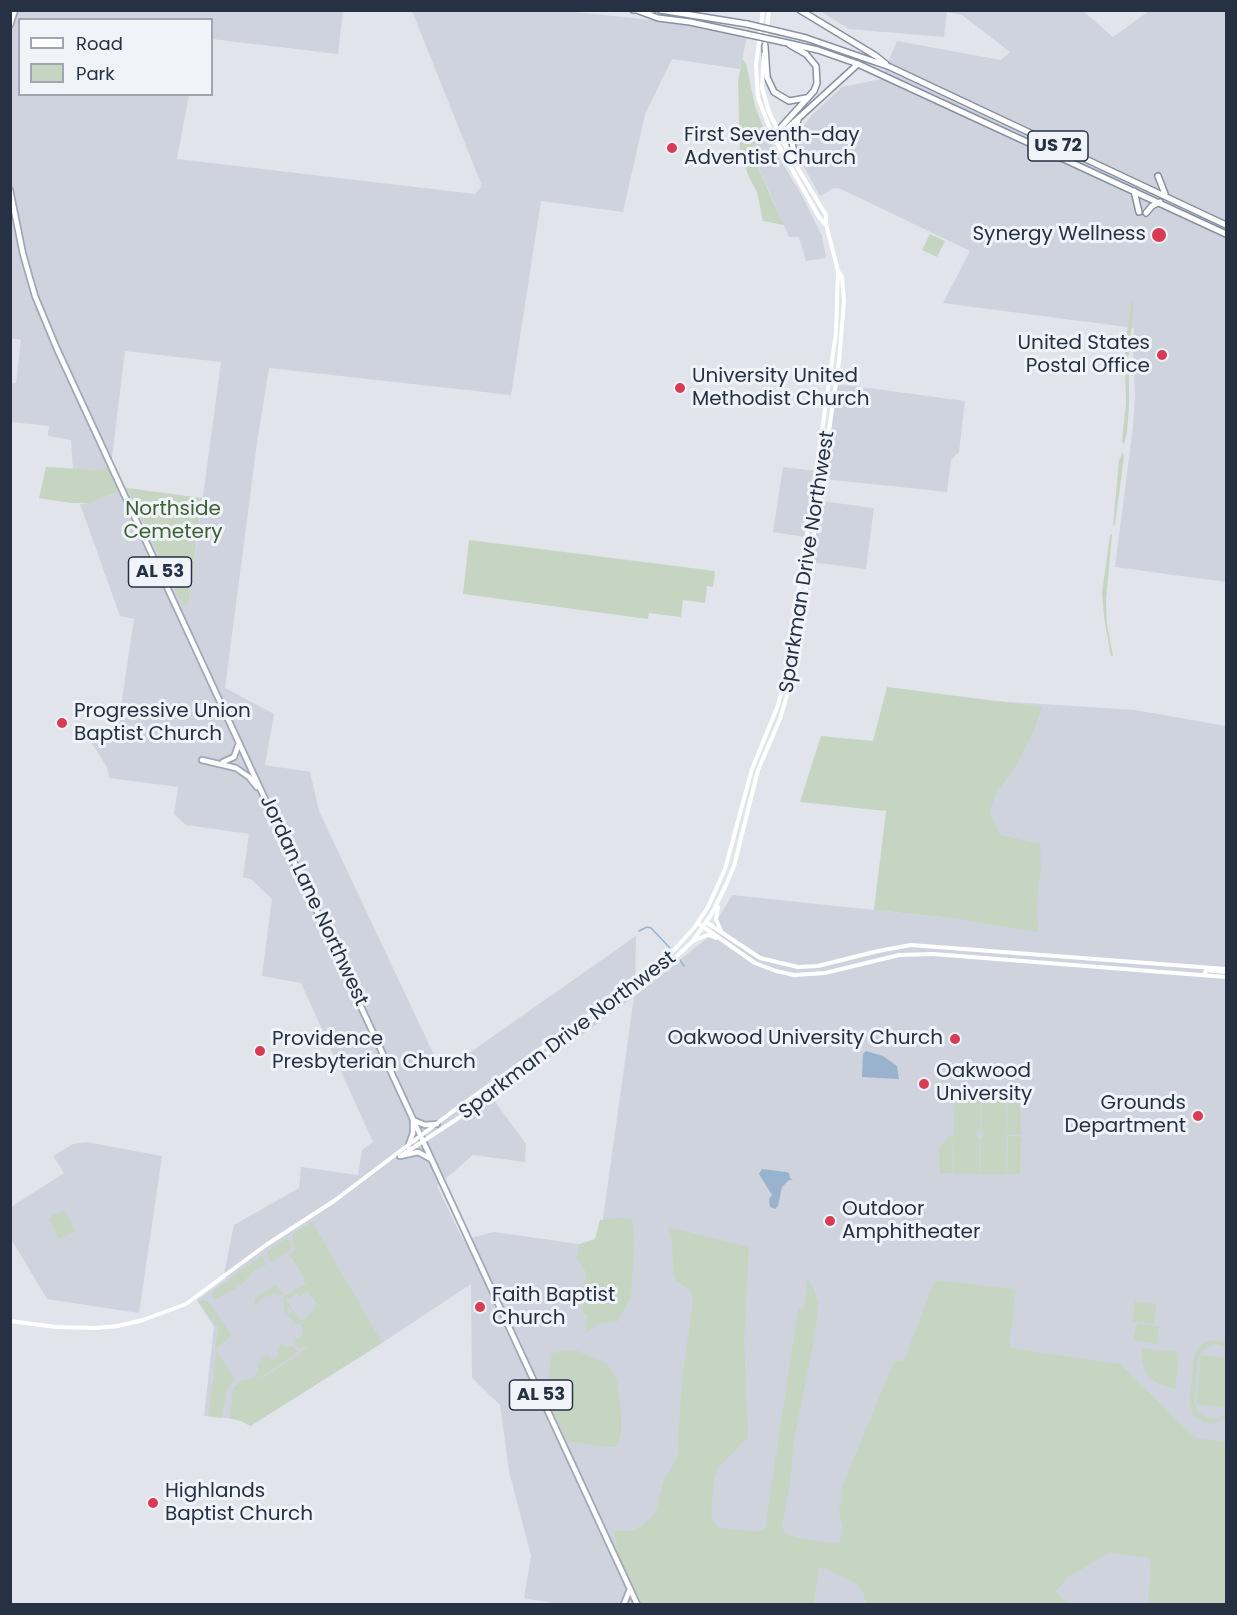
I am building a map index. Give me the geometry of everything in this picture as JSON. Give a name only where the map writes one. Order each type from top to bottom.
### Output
[{"type":"highway","name":"US 72","points":[[633,10],[658,18],[818,50],[858,64],[1227,234]]},
{"type":"highway","name":"US 72","points":[[639,11],[653,10]]},
{"type":"highway","name":"US 72","points":[[660,10],[720,18],[782,32],[890,67],[1227,225]]},
{"type":"highway","points":[[800,10],[876,56],[890,67]]},
{"type":"highway","name":"US 72","points":[[674,20],[680,16],[710,20],[720,18]]},
{"type":"highway","points":[[777,134],[814,92],[817,83],[816,66],[806,54],[783,42]]},
{"type":"highway","points":[[765,46],[767,77],[774,92],[789,101],[798,101],[808,97]]},
{"type":"highway","points":[[777,134],[798,119],[858,64]]},
{"type":"highway","points":[[795,162],[792,141],[798,119]]},
{"type":"highway","points":[[1158,176],[1166,196]]},
{"type":"highway","points":[[1134,190],[1139,212]]},
{"type":"highway","points":[[1146,213],[1160,202]]},
{"type":"main road","points":[[10,26],[15,10]]},
{"type":"main road","name":"Sparkman Drive Northwest","points":[[763,10],[756,82],[758,98],[819,217],[826,224]]},
{"type":"main road","name":"Sparkman Drive Northwest","points":[[371,1175],[408,1147],[423,1139],[436,1124],[650,971],[675,949],[698,923],[726,869],[752,769],[777,708],[787,674],[836,333],[838,271],[826,224],[826,215],[777,134],[762,87],[769,10]]},
{"type":"main road","name":"Jordan Lane Northwest","points":[[10,190],[23,254],[43,316],[638,1605]]},
{"type":"main road","name":"Sparkman Drive Northwest","points":[[10,1321],[56,1327],[97,1328],[127,1325],[167,1312],[195,1298],[266,1245],[400,1156],[662,970],[692,942],[720,898],[734,866],[758,770],[780,719],[794,672],[843,328],[842,277],[838,271]]},
{"type":"main road","points":[[223,762],[234,757],[239,743]]},
{"type":"main road","points":[[202,760],[236,768],[253,782],[264,796]]},
{"type":"main road","points":[[720,898],[716,919],[723,934]]},
{"type":"main road","points":[[701,918],[704,924],[724,941],[761,965],[794,975],[825,973],[899,955],[933,954],[1227,977]]},
{"type":"main road","points":[[698,923],[723,934],[760,958],[798,967],[818,966],[911,945],[1227,970]]},
{"type":"main road","points":[[692,942],[708,935],[724,941]]},
{"type":"main road","points":[[1204,975],[1206,970],[1227,970]]},
{"type":"main road","points":[[408,1147],[413,1134],[413,1120],[425,1125],[436,1124]]},
{"type":"main road","points":[[400,1156],[418,1152],[432,1160]]},
{"type":"main road","points":[[624,1605],[630,1589]]},
{"type":"shaded area","points":[[11,11],[343,11],[338,54],[213,39],[213,18],[18,18],[18,96],[189,96],[177,159],[475,194],[482,186],[412,11],[564,11],[682,23],[747,37],[740,69],[672,59],[645,114],[623,212],[541,201],[511,395],[269,368],[225,688],[274,714],[265,765],[310,772],[319,811],[442,1072],[636,936],[635,996],[706,939],[732,895],[960,919],[995,701],[1135,710],[1226,726],[1226,1604],[558,1604],[524,1598],[531,1556],[509,1471],[500,1405],[472,1378],[471,1284],[252,1425],[244,1420],[204,1416],[214,1327],[197,1300],[227,1278],[224,1274],[234,1225],[299,1188],[301,1167],[358,1175],[362,1150],[373,1142],[301,983],[262,976],[272,899],[251,879],[243,877],[249,834],[186,825],[174,814],[178,787],[109,778],[107,767],[88,737],[116,740],[134,619],[120,616],[80,504],[90,503],[127,488],[182,605],[186,605],[189,601],[221,362],[125,351],[110,473],[107,468],[73,469],[71,440],[48,436],[49,426],[11,422],[11,383],[16,383],[21,340],[10,338]],"holes":[[[634,997],[588,1325],[587,1316],[582,1313],[585,1271],[576,1257],[579,1244],[494,1232],[463,1240],[437,1186],[473,1155],[525,1162],[526,1144],[493,1099]]]},
{"type":"shaded area","points":[[820,11],[1083,11],[1113,37],[1149,11],[1226,11],[1226,582],[1115,567],[1133,427],[1134,328],[943,303],[970,251],[841,189],[834,188],[820,196],[796,152],[795,138],[811,116],[842,87],[881,79],[897,41],[1001,60],[1010,52],[962,15],[947,12],[944,37],[849,29]]},
{"type":"shaded area","points":[[767,137],[802,196],[822,236],[826,258],[806,261],[799,237],[789,237],[751,150],[756,142]]},
{"type":"shaded area","points":[[838,384],[965,401],[959,452],[951,460],[947,492],[824,479],[821,501],[874,508],[866,569],[802,561],[805,537],[773,532],[783,467],[825,472]]},
{"type":"shaded area","points":[[86,1142],[162,1156],[139,1313],[47,1299],[11,1239],[11,1207],[64,1173],[53,1156],[73,1144]]},
{"type":"green space","points":[[742,59],[746,63],[755,106],[767,137],[756,142],[751,150],[784,225],[763,221],[757,192],[740,153],[738,82]]},
{"type":"green space","points":[[930,234],[945,241],[937,257],[922,250]]},
{"type":"green space","points":[[1132,299],[1134,302],[1129,354],[1126,359],[1126,338]]},
{"type":"green space","points":[[1127,367],[1129,406],[1124,444],[1122,441]]},
{"type":"green space","points":[[1123,452],[1115,524],[1113,526],[1119,460]]},
{"type":"green space","points":[[46,467],[100,470],[107,467],[120,491],[90,503],[70,503],[39,498]]},
{"type":"green space","name":"Northside Cemetery","points":[[127,488],[202,498],[189,601],[186,605],[182,605]]},
{"type":"green space","points":[[1112,534],[1106,600],[1107,625],[1113,656],[1111,656],[1102,593],[1110,535]]},
{"type":"green space","points":[[469,540],[715,571],[713,587],[707,586],[705,603],[683,600],[681,617],[649,613],[648,619],[463,594]]},
{"type":"green space","points":[[887,687],[1042,707],[1034,730],[1017,764],[995,795],[990,812],[1000,835],[1040,844],[1041,869],[1036,913],[1038,932],[960,919],[874,910],[886,811],[800,802],[821,736],[873,741]]},
{"type":"green space","points":[[954,1095],[981,1096],[980,1131],[977,1131],[976,1135],[979,1139],[979,1174],[953,1173]]},
{"type":"green space","points":[[982,1096],[1007,1097],[1006,1174],[980,1174],[980,1139],[984,1135],[981,1130]]},
{"type":"green space","points":[[1008,1097],[1020,1103],[1021,1135],[1007,1135]]},
{"type":"green space","points":[[950,1135],[953,1135],[952,1173],[940,1173],[939,1148]]},
{"type":"green space","points":[[1008,1136],[1021,1137],[1020,1175],[1007,1174]]},
{"type":"green space","points":[[64,1210],[76,1231],[59,1239],[48,1218]]},
{"type":"green space","points":[[622,1218],[632,1220],[634,1242],[631,1296],[617,1322],[599,1323],[586,1333],[587,1316],[582,1313],[585,1271],[576,1257],[579,1244],[595,1239],[600,1220]]},
{"type":"green space","points":[[312,1222],[382,1343],[250,1426],[230,1418],[233,1388],[243,1380],[264,1377],[297,1356],[308,1346],[299,1348],[295,1345],[295,1339],[302,1336],[303,1328],[286,1316],[294,1311],[300,1320],[304,1319],[315,1310],[314,1307],[317,1304],[308,1291],[300,1296],[297,1293],[287,1299],[285,1296],[303,1285],[307,1286],[292,1258],[289,1257],[295,1249],[292,1235]]},
{"type":"green space","points":[[668,1227],[749,1247],[744,1340],[748,1437],[718,1468],[714,1478],[711,1515],[714,1523],[721,1528],[757,1532],[765,1528],[798,1310],[804,1307],[807,1279],[819,1303],[793,1444],[791,1479],[782,1526],[784,1532],[798,1538],[839,1544],[843,1531],[839,1512],[843,1484],[895,1360],[904,1361],[935,1280],[1016,1289],[1009,1348],[1120,1364],[1195,1438],[1226,1442],[1226,1604],[1148,1604],[1151,1558],[1109,1553],[1068,1577],[1055,1592],[1070,1604],[867,1604],[856,1583],[827,1569],[819,1568],[814,1604],[642,1604],[617,1552],[617,1542],[613,1531],[632,1531],[643,1525],[656,1512],[663,1483],[678,1456],[681,1390],[693,1299],[691,1290],[675,1280],[672,1243]]},
{"type":"green space","points":[[288,1239],[291,1244],[290,1250],[273,1262],[270,1261],[267,1252]]},
{"type":"green space","points":[[262,1256],[266,1264],[264,1267],[250,1274],[242,1285],[236,1285],[235,1289],[214,1300],[212,1295],[215,1290]]},
{"type":"green space","points":[[276,1284],[293,1310],[287,1309],[289,1312],[285,1314],[283,1296],[274,1292],[257,1302],[257,1308],[254,1302],[255,1298]]},
{"type":"green space","points":[[203,1300],[209,1302],[232,1336],[216,1348],[218,1351],[215,1349],[218,1328],[198,1302]]},
{"type":"green space","points":[[1135,1301],[1157,1305],[1154,1324],[1132,1321]]},
{"type":"green space","points":[[1137,1323],[1159,1327],[1157,1344],[1133,1340]]},
{"type":"green space","points":[[1214,1340],[1226,1342],[1226,1347],[1214,1344],[1201,1352],[1198,1360],[1194,1402],[1197,1411],[1206,1418],[1218,1419],[1226,1413],[1226,1419],[1211,1424],[1196,1417],[1189,1402],[1195,1353],[1204,1343]]},
{"type":"green space","points":[[282,1344],[294,1347],[297,1351],[295,1355],[263,1376],[253,1378],[258,1371],[258,1364],[266,1355],[273,1360],[277,1357],[279,1346]]},
{"type":"green space","points":[[1142,1348],[1179,1354],[1175,1389],[1157,1383],[1147,1374],[1142,1360]]},
{"type":"green space","points":[[575,1350],[606,1363],[617,1379],[621,1432],[617,1447],[567,1441],[546,1395],[552,1353]]},
{"type":"green space","points":[[217,1352],[235,1379],[228,1387],[222,1418],[208,1416]]},
{"type":"green space","points":[[1201,1355],[1226,1358],[1226,1408],[1196,1404]]},
{"type":"water","points":[[866,1051],[883,1056],[897,1066],[899,1079],[862,1077],[863,1054]]},
{"type":"water","points":[[762,1169],[789,1173],[793,1180],[789,1180],[782,1187],[778,1206],[775,1209],[770,1207],[769,1199],[772,1195],[759,1174]]},
{"type":"waterway","points":[[639,931],[647,927],[651,928],[670,948]]},
{"type":"waterway","points":[[680,960],[684,966]]},
{"type":"place","name":"First Seventh-day Adventist Church","points":[[672,148]]},
{"type":"place","name":"Synergy Wellness","points":[[1159,235]]},
{"type":"place","name":"United States Postal Office","points":[[1162,355]]},
{"type":"place","name":"University United Methodist Church","points":[[680,388]]},
{"type":"place","name":"Progressive Union Baptist Church","points":[[62,723]]},
{"type":"place","name":"Oakwood University Church","points":[[955,1039]]},
{"type":"place","name":"Providence Presbyterian Church","points":[[260,1051]]},
{"type":"place","name":"Oakwood University","points":[[924,1084]]},
{"type":"place","name":"Grounds Department","points":[[1198,1116]]},
{"type":"place","name":"Outdoor Amphitheater","points":[[830,1221]]},
{"type":"place","name":"Faith Baptist Church","points":[[480,1307]]},
{"type":"place","name":"Highlands Baptist Church","points":[[153,1503]]}]
